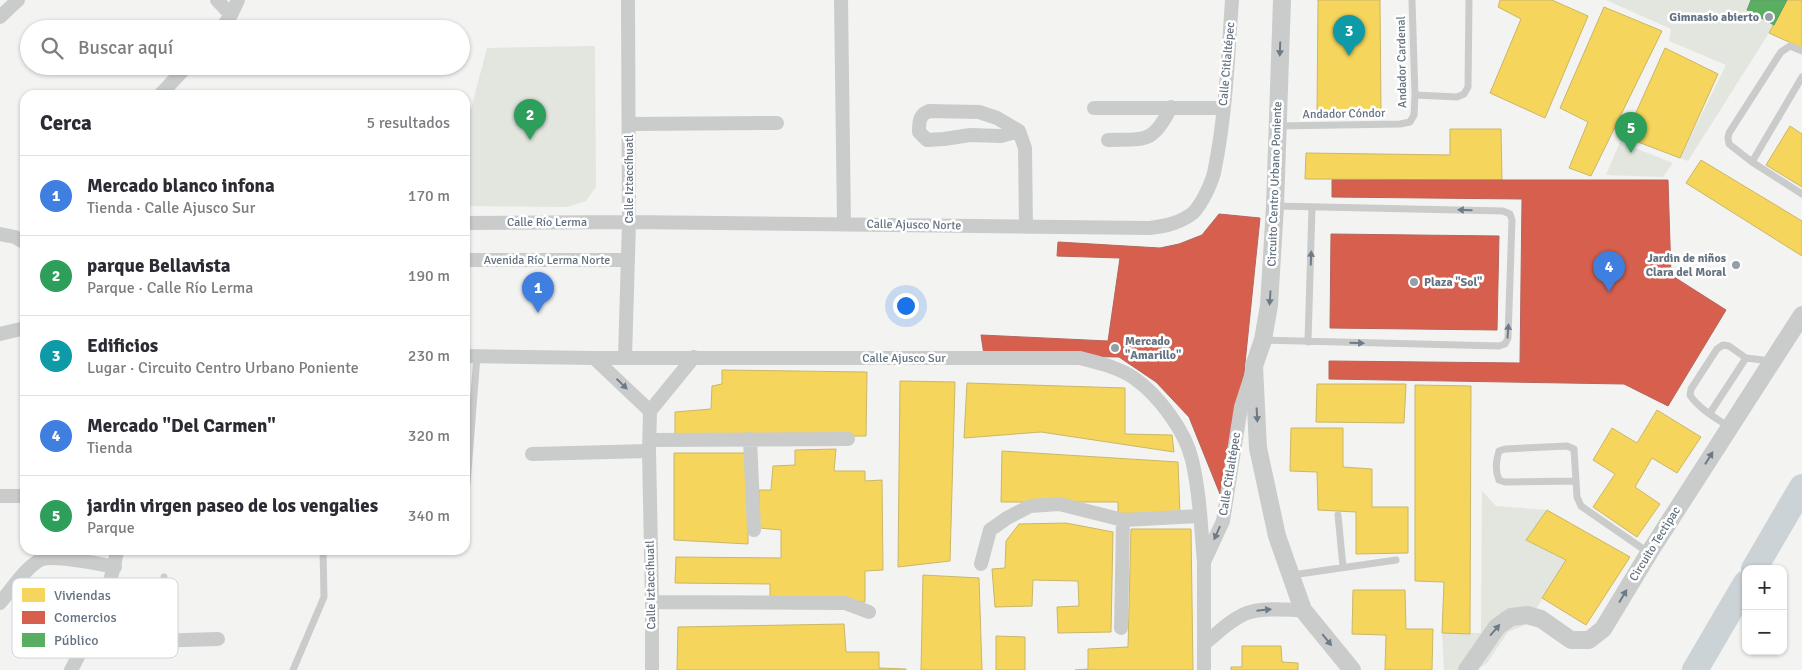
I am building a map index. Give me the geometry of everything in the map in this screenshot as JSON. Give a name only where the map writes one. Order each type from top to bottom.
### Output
[{"type":"street","points":[[0,17],[18,0]]},
{"type":"street","points":[[217,0],[231,15]]},
{"type":"street","points":[[228,20],[238,0]]},
{"type":"street","name":"Calle Iztaccíhuatl","points":[[625,358],[630,222],[628,0]]},
{"type":"street","points":[[841,0],[844,224]]},
{"type":"street","name":"Calle Citlaltépec","points":[[1194,212],[1206,193],[1215,170],[1223,108],[1232,0]]},
{"type":"street","name":"Circuito Centro Urbano Poniente","points":[[1254,366],[1263,340],[1269,305],[1275,206],[1282,0]]},
{"type":"street","points":[[165,90],[179,75]]},
{"type":"street","points":[[1108,140],[1134,140],[1152,136],[1162,124],[1171,107]]},
{"type":"street","points":[[1094,108],[1223,108]]},
{"type":"street","points":[[1019,131],[1001,136],[970,135],[927,140],[919,132],[920,119],[923,114],[929,111],[979,112],[997,118],[1019,131],[1025,148],[1026,227]]},
{"type":"street","points":[[630,124],[777,123]]},
{"type":"street","name":"Calle Ajusco Norte","points":[[630,222],[1150,228],[1173,225],[1194,212]]},
{"type":"street","name":"Calle Río Lerma","points":[[470,223],[630,222]]},
{"type":"street","points":[[0,234],[20,240]]},
{"type":"street","name":"Avenida Río Lerma Norte","points":[[470,260],[628,260]]},
{"type":"street","name":"Circuito Tectipac","points":[[1467,670],[1497,627],[1511,617],[1527,615],[1541,619],[1571,640],[1589,640],[1603,629],[1649,553],[1802,315]]},
{"type":"street","points":[[0,334],[20,329]]},
{"type":"street","name":"Calle Ajusco Sur","points":[[471,356],[594,358],[1080,358],[1109,366],[1133,377],[1156,398],[1178,426],[1192,459],[1204,562]]},
{"type":"street","points":[[594,358],[650,411],[694,357]]},
{"type":"street","points":[[1254,366],[1258,448],[1277,536],[1292,574],[1303,610],[1352,670]]},
{"type":"street","name":"Calle Citlaltépec","points":[[1204,670],[1204,562],[1223,521],[1241,407],[1254,366]]},
{"type":"street","name":"Calle Iztaccíhuatl","points":[[650,411],[652,670]]},
{"type":"street","points":[[750,439],[754,530]]},
{"type":"street","points":[[532,454],[750,439],[848,439]]},
{"type":"street","points":[[0,496],[20,496]]},
{"type":"street","points":[[981,564],[990,530],[1007,518],[1030,506],[1059,504],[1123,520],[1200,516]]},
{"type":"street","points":[[1121,628],[1123,520]]},
{"type":"street","points":[[110,578],[116,555]]},
{"type":"street","points":[[21,578],[41,559],[58,558],[114,567]]},
{"type":"street","points":[[0,603],[12,589]]},
{"type":"street","points":[[652,602],[845,604],[869,612]]},
{"type":"street","points":[[1205,643],[1228,624],[1248,612],[1271,609],[1303,610]]},
{"type":"street","points":[[1204,614],[1228,624]]},
{"type":"street","points":[[178,641],[218,639]]},
{"type":"street","points":[[71,670],[78,658]]},
{"type":"lane","name":"Andador Cardenal","points":[[1410,122],[1414,115],[1412,0]]},
{"type":"lane","points":[[1414,95],[1457,97],[1464,94],[1468,87],[1469,0]]},
{"type":"lane","points":[[1802,51],[1790,46],[1781,52],[1729,133],[1728,138],[1729,144],[1752,162],[1802,194]]},
{"type":"lane","points":[[1752,162],[1802,77]]},
{"type":"lane","name":"Andador Cóndor","points":[[1277,126],[1400,124],[1410,122]]},
{"type":"lane","points":[[1263,340],[1499,346],[1505,344],[1508,338],[1512,220],[1510,214],[1503,211],[1275,206]]},
{"type":"lane","points":[[1308,342],[1312,207]]},
{"type":"lane","points":[[1729,427],[1693,401],[1690,395],[1691,389],[1717,349],[1722,345],[1729,346],[1746,358],[1771,361]]},
{"type":"lane","points":[[470,385],[471,356]]},
{"type":"lane","points":[[1710,413],[1746,358]]},
{"type":"lane","points":[[1576,481],[1505,482],[1499,480],[1496,473],[1499,451],[1505,449],[1567,446],[1574,449],[1576,481],[1577,497],[1581,506],[1649,553]]},
{"type":"lane","points":[[1338,515],[1343,567]]},
{"type":"lane","points":[[293,670],[324,596],[323,555]]},
{"type":"lane","points":[[1292,574],[1396,560]]},
{"type":"shaded area","points":[[1606,0],[1751,0],[1747,10],[1774,25],[1688,161],[1680,158],[1726,65],[1669,41],[1671,29]]},
{"type":"shaded area","points":[[595,46],[596,187],[586,201],[567,207],[470,206],[470,109],[487,48]]},
{"type":"shaded area","points":[[1620,142],[1673,163],[1663,177],[1606,175]]},
{"type":"shaded area","points":[[1482,491],[1496,506],[1547,510],[1526,540],[1566,560],[1527,624],[1508,632],[1487,663],[1477,670],[1444,670],[1442,633],[1481,633]]},
{"type":"building: Viviendas","points":[[1318,0],[1380,0],[1381,112],[1317,113]]},
{"type":"building: Viviendas","points":[[1500,0],[1552,0],[1588,16],[1545,118],[1490,93],[1521,19],[1498,7]]},
{"type":"building: Viviendas","points":[[1787,0],[1802,0],[1802,48],[1769,33]]},
{"type":"building: Viviendas","points":[[1604,7],[1662,31],[1591,176],[1569,168],[1588,122],[1560,108]]},
{"type":"building: Viviendas","points":[[1665,48],[1718,74],[1680,158],[1625,137]]},
{"type":"building: Viviendas","points":[[1790,126],[1802,134],[1802,187],[1766,165]]},
{"type":"building: Viviendas","points":[[1450,129],[1501,129],[1502,180],[1305,179],[1306,153],[1450,155]]},
{"type":"building: Viviendas","points":[[1701,160],[1802,221],[1802,256],[1686,183]]},
{"type":"building: Viviendas","points":[[722,370],[867,372],[866,436],[675,437],[675,412],[711,409],[712,386],[722,384]]},
{"type":"building: Viviendas","points":[[900,381],[955,382],[950,561],[898,567]]},
{"type":"building: Viviendas","points":[[967,383],[1125,388],[1125,434],[1172,435],[1174,452],[1041,432],[964,438]]},
{"type":"building: Viviendas","points":[[1317,384],[1406,384],[1404,423],[1316,422]]},
{"type":"building: Viviendas","points":[[1415,385],[1471,386],[1470,634],[1442,633],[1444,582],[1415,581]]},
{"type":"building: Viviendas","points":[[1657,410],[1701,437],[1677,473],[1652,458],[1635,487],[1660,504],[1637,537],[1593,507],[1615,474],[1593,460],[1612,428],[1637,443]]},
{"type":"building: Viviendas","points":[[1291,428],[1343,428],[1343,467],[1372,469],[1372,507],[1408,507],[1408,553],[1356,554],[1356,512],[1318,510],[1317,472],[1290,471]]},
{"type":"building: Viviendas","points":[[836,449],[834,471],[865,471],[865,481],[882,480],[883,570],[865,571],[865,602],[770,599],[770,584],[675,583],[676,557],[781,558],[781,530],[759,528],[759,490],[771,490],[773,466],[795,465],[795,450]]},
{"type":"building: Viviendas","points":[[1002,451],[1178,462],[1180,515],[1118,513],[1118,502],[1001,502]]},
{"type":"building: Viviendas","points":[[674,453],[748,453],[748,544],[674,540]]},
{"type":"building: Viviendas","points":[[1547,510],[1630,557],[1586,625],[1542,598],[1566,560],[1526,540]]},
{"type":"building: Viviendas","points":[[1066,523],[1113,532],[1111,632],[1058,633],[1057,607],[1079,606],[1078,581],[1033,580],[1032,606],[995,607],[992,569],[1005,568],[1006,541],[1019,524]]},
{"type":"building: Viviendas","points":[[1131,529],[1191,529],[1193,670],[1075,670],[1088,669],[1088,649],[1128,647]]},
{"type":"building: Viviendas","points":[[923,575],[979,578],[982,670],[921,670]]},
{"type":"building: Viviendas","points":[[1353,590],[1405,590],[1406,629],[1433,629],[1432,670],[1385,670],[1386,635],[1352,634]]},
{"type":"building: Viviendas","points":[[844,624],[846,652],[879,652],[879,668],[906,670],[677,670],[678,627]]},
{"type":"building: Viviendas","points":[[996,636],[1025,637],[1025,670],[996,670]]},
{"type":"building: Viviendas","points":[[1242,646],[1281,646],[1282,662],[1298,663],[1298,670],[1231,670],[1231,667],[1242,667]]},
{"type":"building: Comercios","points":[[1332,180],[1668,180],[1671,275],[1726,310],[1668,406],[1624,384],[1329,379],[1329,361],[1520,363],[1522,199],[1332,197]]},
{"type":"building: Comercios","name":"Mercado \"Amarillo\"","points":[[1219,214],[1260,218],[1244,373],[1220,494],[1189,417],[1156,382],[1119,357],[984,355],[981,335],[1108,341],[1120,258],[1057,256],[1058,242],[1160,248],[1179,244],[1202,235]]},
{"type":"building: Comercios","name":"Plaza \"Sol\"","points":[[1331,234],[1499,236],[1497,330],[1330,328]]},
{"type":"building: Público","name":"Gimnasio abierto","points":[[1751,0],[1787,0],[1774,25],[1747,10]]},
{"type":"waterway","points":[[1756,565],[1802,487]]},
{"type":"waterway","points":[[1695,670],[1742,590]]},
{"type":"place","name":"Gimnasio abierto","points":[[1769,17]]},
{"type":"place","name":"Edificios","points":[[1349,56]]},
{"type":"place","name":"parque Bellavista","points":[[530,140]]},
{"type":"place","name":"jardin virgen paseo de los vengalies","points":[[1631,153]]},
{"type":"place","name":"Jardin de niños Clara del Moral","points":[[1736,265]]},
{"type":"place","name":"Plaza \"Sol\"","points":[[1414,282]]},
{"type":"place","name":"Mercado \"Del Carmen\"","points":[[1609,292]]},
{"type":"place","name":"Mercado blanco infona","points":[[538,313]]},
{"type":"place","name":"Mercado \"Amarillo\"","points":[[1115,348]]}]
